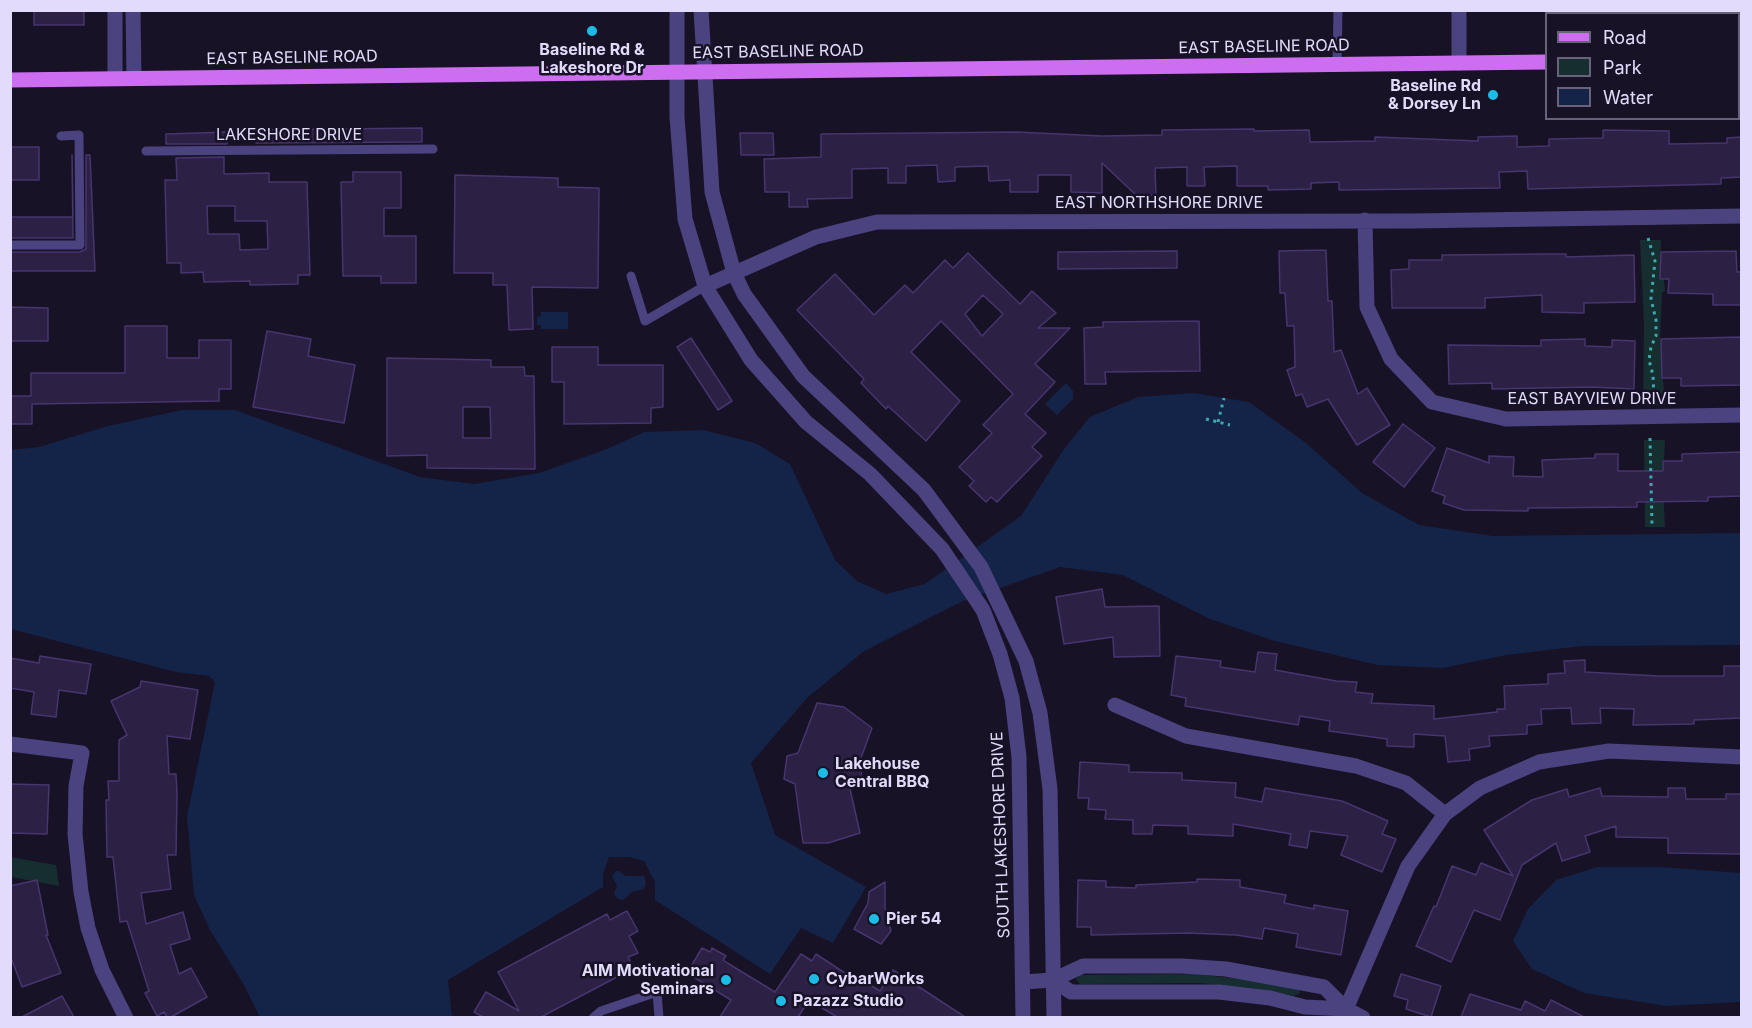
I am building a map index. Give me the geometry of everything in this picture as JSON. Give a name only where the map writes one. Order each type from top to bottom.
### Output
[{"type":"main road","name":"EAST BASELINE ROAD","points":[[10,80],[1545,62]]},
{"type":"street","points":[[115,10],[115,78]]},
{"type":"street","points":[[133,10],[134,78]]},
{"type":"street","name":"SOUTH LAKESHORE DRIVE","points":[[677,10],[677,129],[685,219],[705,286],[751,360],[798,413],[870,474],[942,549],[983,610],[1000,654],[1017,730],[1023,1017]]},
{"type":"street","points":[[701,10],[712,192],[735,273],[744,294],[769,332],[803,376],[924,490],[981,567],[998,598],[1026,661],[1044,736],[1050,789],[1054,1017]]},
{"type":"street","points":[[1459,10],[1459,63]]},
{"type":"street","name":"EAST NORTHSHORE DRIVE","points":[[705,286],[816,237],[877,222],[1742,216]]},
{"type":"street","name":"EAST BAYVIEW DRIVE","points":[[1365,220],[1367,307],[1391,359],[1432,402],[1506,419],[1742,416]]},
{"type":"street","points":[[1115,705],[1186,736],[1356,766],[1406,783],[1445,814]]},
{"type":"street","points":[[10,744],[82,753],[76,786],[75,834],[81,892],[88,928],[102,970],[126,1017]]},
{"type":"street","points":[[1346,1010],[1408,866],[1445,814],[1480,788],[1539,762],[1609,751],[1742,757]]},
{"type":"street","points":[[1023,982],[1053,980],[1083,966],[1226,969],[1324,987],[1346,1010]]},
{"type":"street","points":[[1053,980],[1071,992],[1219,992],[1270,998],[1305,1007],[1346,1010],[1363,1017]]},
{"type":"lane","points":[[1337,64],[1338,10]]},
{"type":"lane","points":[[10,245],[80,245],[79,135],[61,136]]},
{"type":"lane","name":"LAKESHORE DRIVE","points":[[146,151],[433,149]]},
{"type":"lane","name":"EAST NORTHSHORE DRIVE","points":[[630,276],[645,321],[705,286]]},
{"type":"lane","points":[[593,1017],[601,1011],[657,992],[659,1017]]},
{"type":"path","points":[[1648,238],[1655,270],[1650,298],[1656,320],[1656,336],[1650,347],[1649,360],[1653,375],[1654,417]]},
{"type":"path","points":[[1218,422],[1224,398]]},
{"type":"path","points":[[1206,419],[1230,425]]},
{"type":"path","points":[[1650,438],[1652,525]]},
{"type":"green space","points":[[1640,240],[1661,240],[1660,279],[1664,280],[1665,291],[1662,292],[1660,338],[1665,405],[1643,406],[1644,324]]},
{"type":"green space","points":[[1644,440],[1665,440],[1664,460],[1662,460],[1665,527],[1645,527]]},
{"type":"green space","points":[[10,857],[56,865],[59,886],[11,877]]},
{"type":"green space","points":[[1193,974],[1250,980],[1299,990],[1300,993],[1294,996],[1253,988],[1199,983],[1080,984],[1076,979],[1080,975]]},
{"type":"water","points":[[540,312],[568,312],[568,329],[541,329],[541,325],[537,325],[537,317],[541,316]]},
{"type":"water","points":[[1066,383],[1073,391],[1073,399],[1057,415],[1045,404]]},
{"type":"water","points":[[1193,393],[1249,402],[1306,443],[1362,493],[1419,525],[1493,536],[1741,533],[1741,645],[1582,646],[1506,655],[1443,668],[1378,665],[1275,641],[1210,619],[1123,575],[1060,567],[963,601],[864,651],[807,698],[751,763],[775,835],[866,887],[833,943],[801,928],[770,974],[655,900],[655,882],[644,861],[629,857],[609,857],[603,874],[603,887],[448,980],[452,1017],[260,1017],[244,985],[210,930],[194,895],[187,816],[215,682],[209,676],[176,672],[11,629],[10,450],[39,447],[108,426],[182,410],[235,410],[420,477],[474,484],[539,473],[607,449],[644,432],[703,430],[755,443],[790,464],[835,560],[857,581],[886,594],[925,584],[1021,516],[1064,449],[1090,417],[1138,397]]},
{"type":"water","points":[[1597,867],[1660,867],[1741,873],[1741,1002],[1667,1006],[1584,993],[1532,969],[1513,941],[1528,909],[1556,880]]},
{"type":"water","points":[[616,871],[626,876],[644,876],[646,883],[644,889],[632,892],[623,900],[618,899],[614,894],[617,885],[612,877]]},
{"type":"building","points":[[34,10],[84,10],[84,25],[34,25]]},
{"type":"building","points":[[422,128],[422,142],[256,143],[256,130]]},
{"type":"building","points":[[1254,129],[1254,131],[1309,130],[1310,142],[1375,141],[1375,137],[1478,141],[1478,137],[1517,136],[1517,147],[1549,146],[1549,139],[1603,138],[1603,130],[1669,131],[1669,144],[1727,143],[1727,138],[1742,137],[1742,177],[1721,178],[1721,184],[1528,189],[1527,171],[1499,172],[1500,188],[1339,190],[1339,182],[1311,183],[1311,189],[1268,190],[1268,186],[1237,186],[1237,166],[1204,167],[1205,186],[1187,186],[1187,167],[1155,168],[1156,195],[1136,195],[1102,163],[1102,193],[1071,192],[1071,175],[1038,175],[1038,192],[1010,192],[1010,180],[989,181],[988,166],[955,167],[955,181],[938,182],[937,165],[906,166],[906,183],[888,183],[888,168],[852,169],[852,198],[807,199],[808,207],[789,207],[789,192],[765,192],[764,159],[821,157],[821,134],[1016,132],[1102,136],[1162,135],[1162,130]]},
{"type":"building","points":[[227,132],[227,144],[166,144],[166,134]]},
{"type":"building","points":[[740,133],[773,133],[774,155],[741,155]]},
{"type":"building","points":[[10,147],[39,147],[39,180],[10,180]]},
{"type":"building","points":[[86,155],[90,155],[95,271],[10,271],[10,252],[80,252],[86,249]]},
{"type":"building","points":[[224,157],[224,174],[269,173],[269,182],[307,182],[310,275],[298,275],[298,284],[250,285],[250,281],[204,282],[203,272],[181,273],[181,263],[167,263],[165,180],[177,180],[176,158]],"holes":[[[207,206],[235,206],[235,221],[267,221],[268,249],[240,250],[239,234],[208,234]]]},
{"type":"building","points":[[353,172],[401,172],[401,208],[384,208],[384,236],[416,236],[416,283],[381,283],[381,276],[343,276],[341,182],[353,182]]},
{"type":"building","points":[[455,175],[558,178],[558,187],[599,188],[598,288],[532,287],[533,329],[509,330],[507,285],[493,285],[493,273],[454,273]]},
{"type":"building","points":[[10,217],[73,217],[73,238],[10,238]]},
{"type":"building","points":[[1326,250],[1328,301],[1332,301],[1334,352],[1341,350],[1358,394],[1367,388],[1390,425],[1357,445],[1328,399],[1307,407],[1302,394],[1296,396],[1287,370],[1295,367],[1294,326],[1287,326],[1285,293],[1280,293],[1279,251]]},
{"type":"building","points":[[1177,251],[1177,268],[1058,269],[1058,252]]},
{"type":"building","points":[[1736,251],[1737,272],[1742,272],[1742,305],[1713,305],[1713,294],[1668,293],[1669,279],[1660,279],[1661,252]]},
{"type":"building","points":[[968,253],[1020,304],[1032,291],[1056,313],[1038,328],[1070,328],[1035,364],[1055,382],[1025,414],[1046,433],[1032,447],[1042,456],[997,502],[991,497],[986,502],[969,486],[974,481],[959,467],[992,433],[983,425],[1013,394],[941,321],[911,352],[960,401],[926,441],[888,406],[886,409],[861,383],[864,379],[797,310],[835,274],[874,315],[905,285],[913,293],[945,260],[953,268]],"holes":[[[983,295],[1003,314],[982,336],[965,314]]]},
{"type":"building","points":[[1566,254],[1566,257],[1634,255],[1635,302],[1584,303],[1584,313],[1542,312],[1542,295],[1485,298],[1485,308],[1392,308],[1391,270],[1409,269],[1409,260],[1442,260],[1442,255]]},
{"type":"building","points":[[10,307],[48,308],[48,341],[10,341]]},
{"type":"building","points":[[1199,321],[1200,371],[1105,372],[1106,384],[1085,384],[1084,328],[1103,327],[1103,322]]},
{"type":"building","points":[[125,326],[167,326],[167,358],[199,358],[199,340],[231,340],[231,389],[219,389],[219,401],[32,404],[32,424],[10,424],[10,396],[31,396],[31,373],[125,373]]},
{"type":"building","points":[[267,331],[311,339],[308,356],[355,365],[344,423],[253,407]]},
{"type":"building","points":[[1742,337],[1742,385],[1681,386],[1681,378],[1662,378],[1661,339]]},
{"type":"building","points":[[691,338],[732,401],[718,410],[677,347]]},
{"type":"building","points":[[1585,339],[1585,346],[1612,347],[1612,340],[1635,341],[1634,389],[1591,387],[1492,389],[1492,383],[1449,384],[1448,345],[1541,346],[1541,340]]},
{"type":"building","points":[[552,347],[598,347],[598,365],[663,365],[663,407],[651,408],[651,423],[564,424],[564,382],[552,382]]},
{"type":"building","points":[[387,358],[491,360],[491,367],[524,367],[525,376],[534,376],[535,469],[427,468],[427,455],[387,456]],"holes":[[[463,407],[490,407],[491,438],[463,438]]]},
{"type":"building","points":[[1403,424],[1435,448],[1404,487],[1373,462]]},
{"type":"building","points":[[1447,448],[1489,463],[1489,456],[1514,457],[1513,476],[1543,477],[1542,460],[1595,458],[1595,454],[1618,454],[1618,471],[1663,471],[1663,461],[1682,461],[1682,454],[1742,452],[1742,496],[1708,497],[1708,501],[1637,502],[1637,507],[1528,508],[1528,511],[1464,510],[1443,503],[1445,496],[1432,491]]},
{"type":"building","points":[[1102,589],[1105,607],[1159,606],[1160,656],[1114,657],[1113,637],[1064,644],[1056,597]]},
{"type":"building","points":[[1258,652],[1277,654],[1275,670],[1336,681],[1357,682],[1355,692],[1373,694],[1371,703],[1434,706],[1434,719],[1497,712],[1497,709],[1505,709],[1504,686],[1548,684],[1548,674],[1565,673],[1564,661],[1585,660],[1585,672],[1658,676],[1724,676],[1724,666],[1742,666],[1742,718],[1694,720],[1694,724],[1633,725],[1634,709],[1600,708],[1601,723],[1572,724],[1571,708],[1541,709],[1542,724],[1527,725],[1527,734],[1489,736],[1490,746],[1469,749],[1470,760],[1448,762],[1445,736],[1414,734],[1414,747],[1387,746],[1387,739],[1329,731],[1330,721],[1300,716],[1298,725],[1185,706],[1186,698],[1171,695],[1176,656],[1221,661],[1220,667],[1255,672]]},
{"type":"building","points":[[40,656],[91,664],[86,694],[59,690],[56,717],[31,714],[34,692],[10,688],[10,658],[39,663]]},
{"type":"building","points":[[141,681],[198,690],[190,739],[167,736],[169,774],[176,774],[177,794],[176,855],[167,855],[171,889],[141,893],[146,924],[183,912],[190,939],[170,945],[179,974],[191,968],[207,997],[171,1017],[167,1017],[164,1012],[157,1016],[145,993],[149,991],[127,921],[120,922],[113,857],[107,857],[108,781],[119,781],[119,740],[127,735],[111,701],[140,687]]},
{"type":"building","name":"Lakehouse Central BBQ","points":[[817,703],[844,707],[872,728],[858,766],[862,768],[860,785],[850,789],[860,833],[828,843],[803,843],[795,784],[784,779],[787,756],[798,753]]},
{"type":"building","points":[[1080,762],[1129,765],[1129,772],[1182,773],[1182,780],[1236,783],[1235,797],[1262,802],[1265,788],[1342,801],[1388,821],[1382,834],[1396,839],[1382,872],[1341,855],[1348,836],[1310,831],[1307,848],[1289,845],[1291,834],[1233,824],[1233,836],[1188,834],[1188,826],[1153,825],[1152,834],[1133,834],[1133,820],[1105,819],[1106,810],[1088,809],[1089,798],[1078,798]]},
{"type":"building","points":[[10,784],[49,785],[47,834],[10,833]]},
{"type":"building","points":[[1600,788],[1602,796],[1668,797],[1668,788],[1685,788],[1686,799],[1726,799],[1726,794],[1742,794],[1742,854],[1668,853],[1668,838],[1616,837],[1616,826],[1585,836],[1590,852],[1562,861],[1556,843],[1522,865],[1500,920],[1474,910],[1451,962],[1416,946],[1434,906],[1436,907],[1452,866],[1476,875],[1481,863],[1513,876],[1484,830],[1532,800],[1567,789],[1569,797]]},
{"type":"building","points":[[1197,879],[1240,880],[1240,887],[1286,895],[1284,903],[1314,909],[1314,905],[1348,911],[1341,955],[1296,947],[1298,934],[1264,928],[1262,939],[1236,935],[1188,933],[1091,935],[1091,927],[1077,927],[1078,880],[1106,881],[1106,887],[1136,888],[1136,885],[1197,882]]},
{"type":"building","points":[[37,880],[48,935],[46,935],[61,973],[22,987],[10,955],[10,886]]},
{"type":"building","name":"Pier 54","points":[[885,882],[885,908],[891,931],[881,944],[854,929],[868,903],[869,892]]},
{"type":"building","points":[[627,911],[638,931],[629,936],[638,953],[628,957],[634,968],[541,1017],[483,1017],[474,1012],[486,992],[519,1011],[498,972],[607,914],[610,920]]},
{"type":"building","points":[[702,948],[710,952],[712,948],[726,956],[723,960],[775,992],[801,954],[812,961],[816,954],[857,981],[859,978],[880,991],[893,970],[965,1017],[837,1017],[809,1000],[798,1017],[720,1017],[731,1000],[687,973]]},
{"type":"building","points":[[1401,974],[1441,986],[1431,1017],[1406,1009],[1408,1000],[1394,996]]},
{"type":"building","points":[[1470,994],[1521,1010],[1525,1001],[1545,1011],[1551,1000],[1584,1017],[1461,1017]]},
{"type":"building","points":[[62,996],[74,1017],[22,1017]]},
{"type":"place","name":"Baseline Rd & Lakeshore Dr","points":[[592,31]]},
{"type":"place","name":"Baseline Rd & Dorsey Ln","points":[[1493,95]]},
{"type":"place","name":"Lakehouse Central BBQ","points":[[823,773]]},
{"type":"place","name":"Pier 54","points":[[874,919]]},
{"type":"place","name":"CybarWorks","points":[[814,979]]},
{"type":"place","name":"AIM Motivational Seminars","points":[[726,980]]},
{"type":"place","name":"Pazazz Studio","points":[[781,1001]]}]
